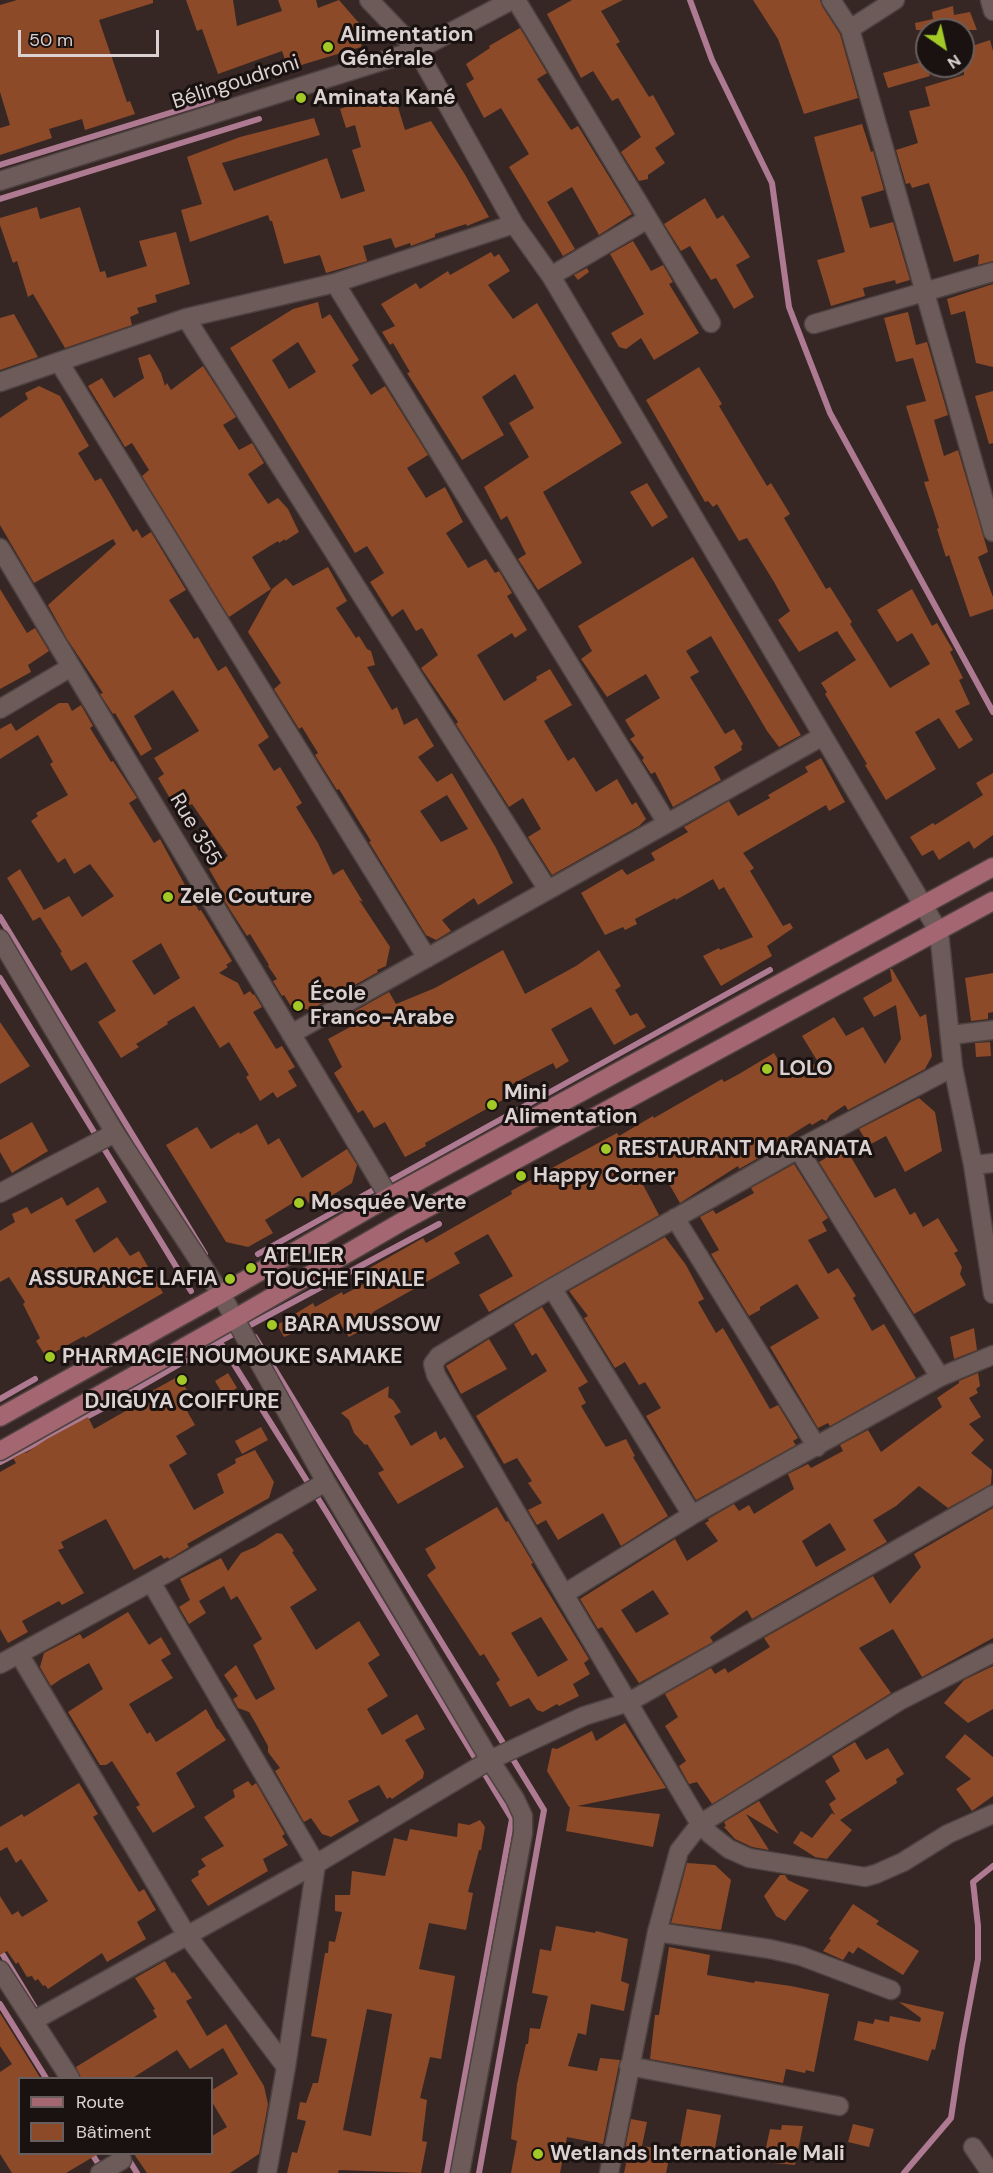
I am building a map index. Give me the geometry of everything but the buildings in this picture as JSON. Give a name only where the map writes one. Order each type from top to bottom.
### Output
[{"type":"main road","points":[[0,1417],[389,1197],[993,867]]},
{"type":"main road","points":[[0,1451],[414,1216],[993,902]]},
{"type":"street","points":[[369,0],[417,50],[514,224],[551,276],[939,932],[953,1067],[973,1165],[993,1294]]},
{"type":"street","points":[[514,0],[711,324]]},
{"type":"street","name":"Bélingoudroni","points":[[0,181],[417,50],[514,0]]},
{"type":"street","points":[[831,0],[850,29],[993,532]]},
{"type":"street","points":[[850,29],[895,0]]},
{"type":"street","points":[[990,0],[993,11]]},
{"type":"street","points":[[551,276],[648,219]]},
{"type":"street","points":[[0,382],[186,318],[335,283],[514,224]]},
{"type":"street","points":[[814,324],[993,272]]},
{"type":"street","points":[[335,283],[667,823]]},
{"type":"street","points":[[186,318],[548,890]]},
{"type":"street","points":[[59,362],[427,958]]},
{"type":"street","name":"Rue 355","points":[[0,548],[389,1197]]},
{"type":"street","points":[[0,709],[71,667]]},
{"type":"street","points":[[291,1034],[823,736]]},
{"type":"street","points":[[0,939],[115,1132],[221,1294],[326,1482],[523,1816],[523,1833],[459,2173]]},
{"type":"street","points":[[951,1035],[993,1030]]},
{"type":"street","points":[[953,1067],[798,1149],[552,1288],[439,1356],[433,1364],[436,1375],[700,1824],[729,1849],[749,1858],[865,1877],[903,1862],[948,1834],[993,1814]]},
{"type":"street","points":[[0,1193],[115,1132]]},
{"type":"street","points":[[798,1149],[940,1377]]},
{"type":"street","points":[[973,1165],[993,1162]]},
{"type":"street","points":[[675,1218],[817,1447]]},
{"type":"street","points":[[552,1288],[692,1515]]},
{"type":"street","points":[[564,1594],[692,1515],[940,1377],[993,1355]]},
{"type":"street","points":[[0,1664],[151,1582],[326,1482]]},
{"type":"street","points":[[33,2020],[316,1864],[490,1760],[584,1716],[629,1702],[993,1495]]},
{"type":"street","points":[[151,1582],[316,1864],[286,2067],[267,2173]]},
{"type":"street","points":[[609,2173],[657,1932],[679,1851],[700,1824],[899,1701],[993,1653]]},
{"type":"street","points":[[19,1654],[186,1934],[286,2067]]},
{"type":"street","points":[[657,1932],[770,1949],[801,1956],[891,1990]]},
{"type":"street","points":[[0,1970],[69,2077]]},
{"type":"street","points":[[629,2066],[839,2106]]},
{"type":"street","points":[[973,2148],[991,2173]]},
{"type":"street","points":[[100,2173],[123,2162]]},
{"type":"waterway","points":[[690,0],[712,60],[772,183],[789,307],[830,413],[993,712]]},
{"type":"waterway","points":[[0,165],[212,100]]},
{"type":"waterway","points":[[0,199],[259,119]]},
{"type":"waterway","points":[[0,917],[205,1254]]},
{"type":"waterway","points":[[258,1254],[770,970]]},
{"type":"waterway","points":[[0,978],[191,1291]]},
{"type":"waterway","points":[[0,1462],[439,1224]]},
{"type":"waterway","points":[[255,1337],[544,1810],[479,2173]]},
{"type":"waterway","points":[[220,1342],[327,1513],[512,1819],[447,2173]]},
{"type":"waterway","points":[[0,1399],[35,1379]]},
{"type":"waterway","points":[[904,2173],[951,2118],[978,1959],[978,1926],[973,1882],[993,1866]]},
{"type":"waterway","points":[[0,1950],[40,2016]]},
{"type":"waterway","points":[[0,2004],[45,2077]]},
{"type":"waterway","points":[[93,2155],[101,2168]]},
{"type":"waterway","points":[[127,2157],[137,2173]]},
{"type":"place","name":"Alimentation Générale","points":[[328,47]]},
{"type":"place","name":"Aminata Kané","points":[[301,98]]},
{"type":"place","name":"Zele Couture","points":[[168,897]]},
{"type":"place","name":"École Franco-Arabe","points":[[298,1006]]},
{"type":"place","name":"LOLO","points":[[767,1069]]},
{"type":"place","name":"Mini Alimentation","points":[[492,1105]]},
{"type":"place","name":"RESTAURANT MARANATA","points":[[606,1149]]},
{"type":"place","name":"Happy Corner","points":[[521,1176]]},
{"type":"place","name":"Mosquée Verte","points":[[299,1203]]},
{"type":"place","name":"ATELIER TOUCHE FINALE","points":[[251,1268]]},
{"type":"place","name":"ASSURANCE LAFIA","points":[[230,1279]]},
{"type":"place","name":"BARA MUSSOW","points":[[272,1325]]},
{"type":"place","name":"PHARMACIE NOUMOUKE SAMAKE","points":[[50,1357]]},
{"type":"place","name":"DJIGUYA COIFFURE","points":[[182,1380]]},
{"type":"place","name":"Wetlands Internationale Mali","points":[[538,2154]]}]
